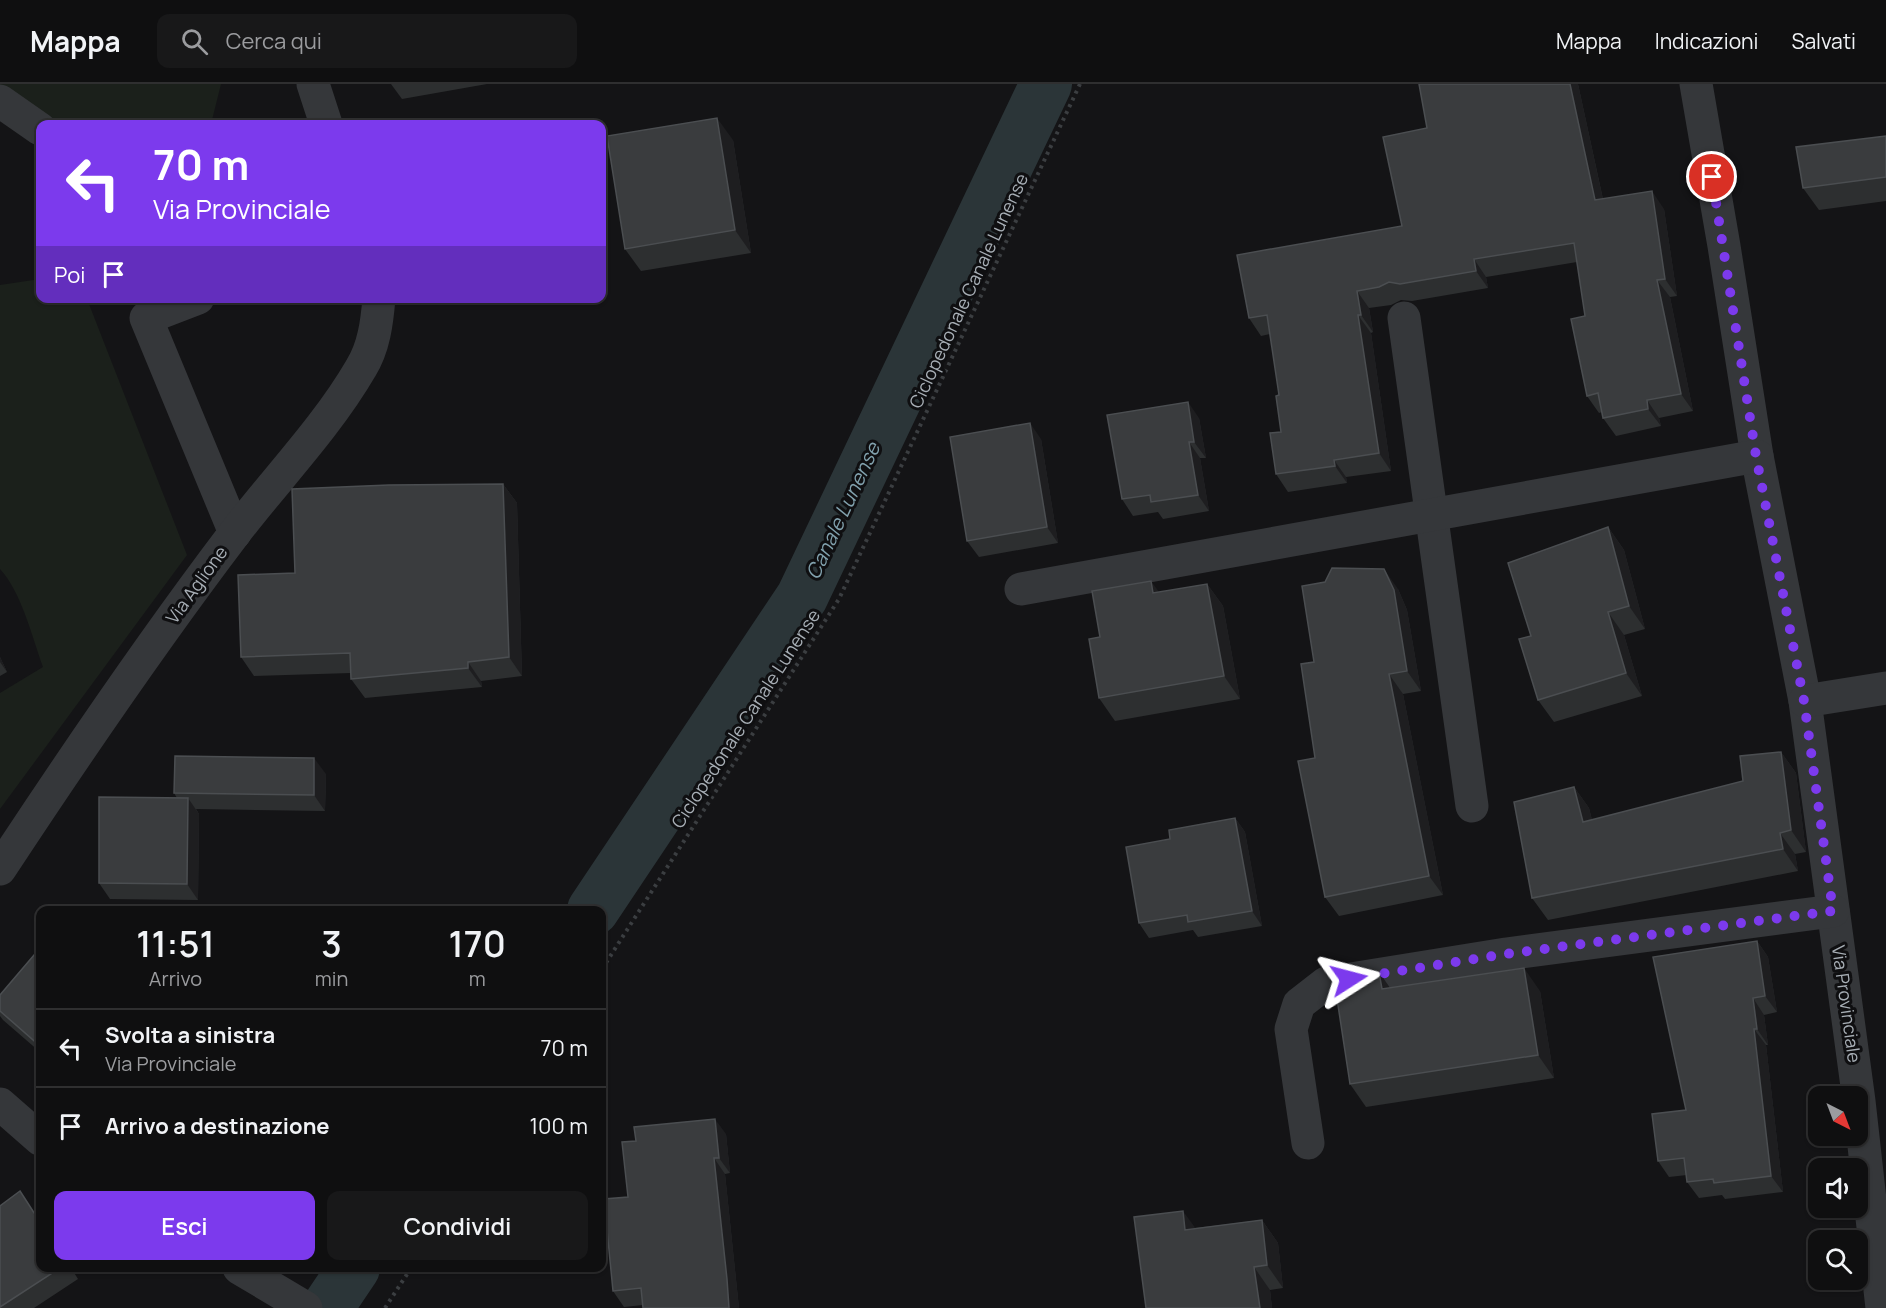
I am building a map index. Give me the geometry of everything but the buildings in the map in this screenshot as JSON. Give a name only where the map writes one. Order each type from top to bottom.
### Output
[{"type":"street","points":[[313,84],[325,120]]},
{"type":"street","name":"Via Provinciale","points":[[1696,84],[1724,246],[1756,456],[1804,701],[1881,1250],[1882,1308]]},
{"type":"street","points":[[0,101],[36,126]]},
{"type":"street","points":[[170,303],[142,308],[235,533]]},
{"type":"street","name":"Via Aglione","points":[[0,869],[133,672],[235,533],[337,405],[363,366],[376,330],[379,303]]},
{"type":"street","points":[[1404,318],[1472,806]]},
{"type":"street","points":[[1021,589],[1756,456]]},
{"type":"street","points":[[1804,701],[1886,688]]},
{"type":"street","points":[[1308,1143],[1291,1029],[1299,1004],[1326,983],[1506,954],[1833,911]]},
{"type":"street","points":[[0,1104],[36,1135]]},
{"type":"street","points":[[246,1272],[296,1301]]},
{"type":"path","name":"Ciclopedonale Canale Lunense","points":[[606,963],[839,599],[1080,84]]},
{"type":"path","points":[[385,1308],[408,1272]]},
{"type":"shaded area","points":[[0,84],[221,84],[212,120],[46,120],[0,88]]},
{"type":"shaded area","points":[[36,280],[36,303],[89,303],[187,555],[0,809],[0,693],[43,667],[20,603],[8,579],[0,569],[0,285]]},
{"type":"waterway","name":"Canale Lunense","points":[[596,906],[802,597],[1046,84]]},
{"type":"waterway","name":"Canale Lunense","points":[[327,1308],[351,1272]]},
{"type":"route","points":[[1349,979],[1506,954],[1833,911],[1804,701],[1756,456],[1712,177]]}]
